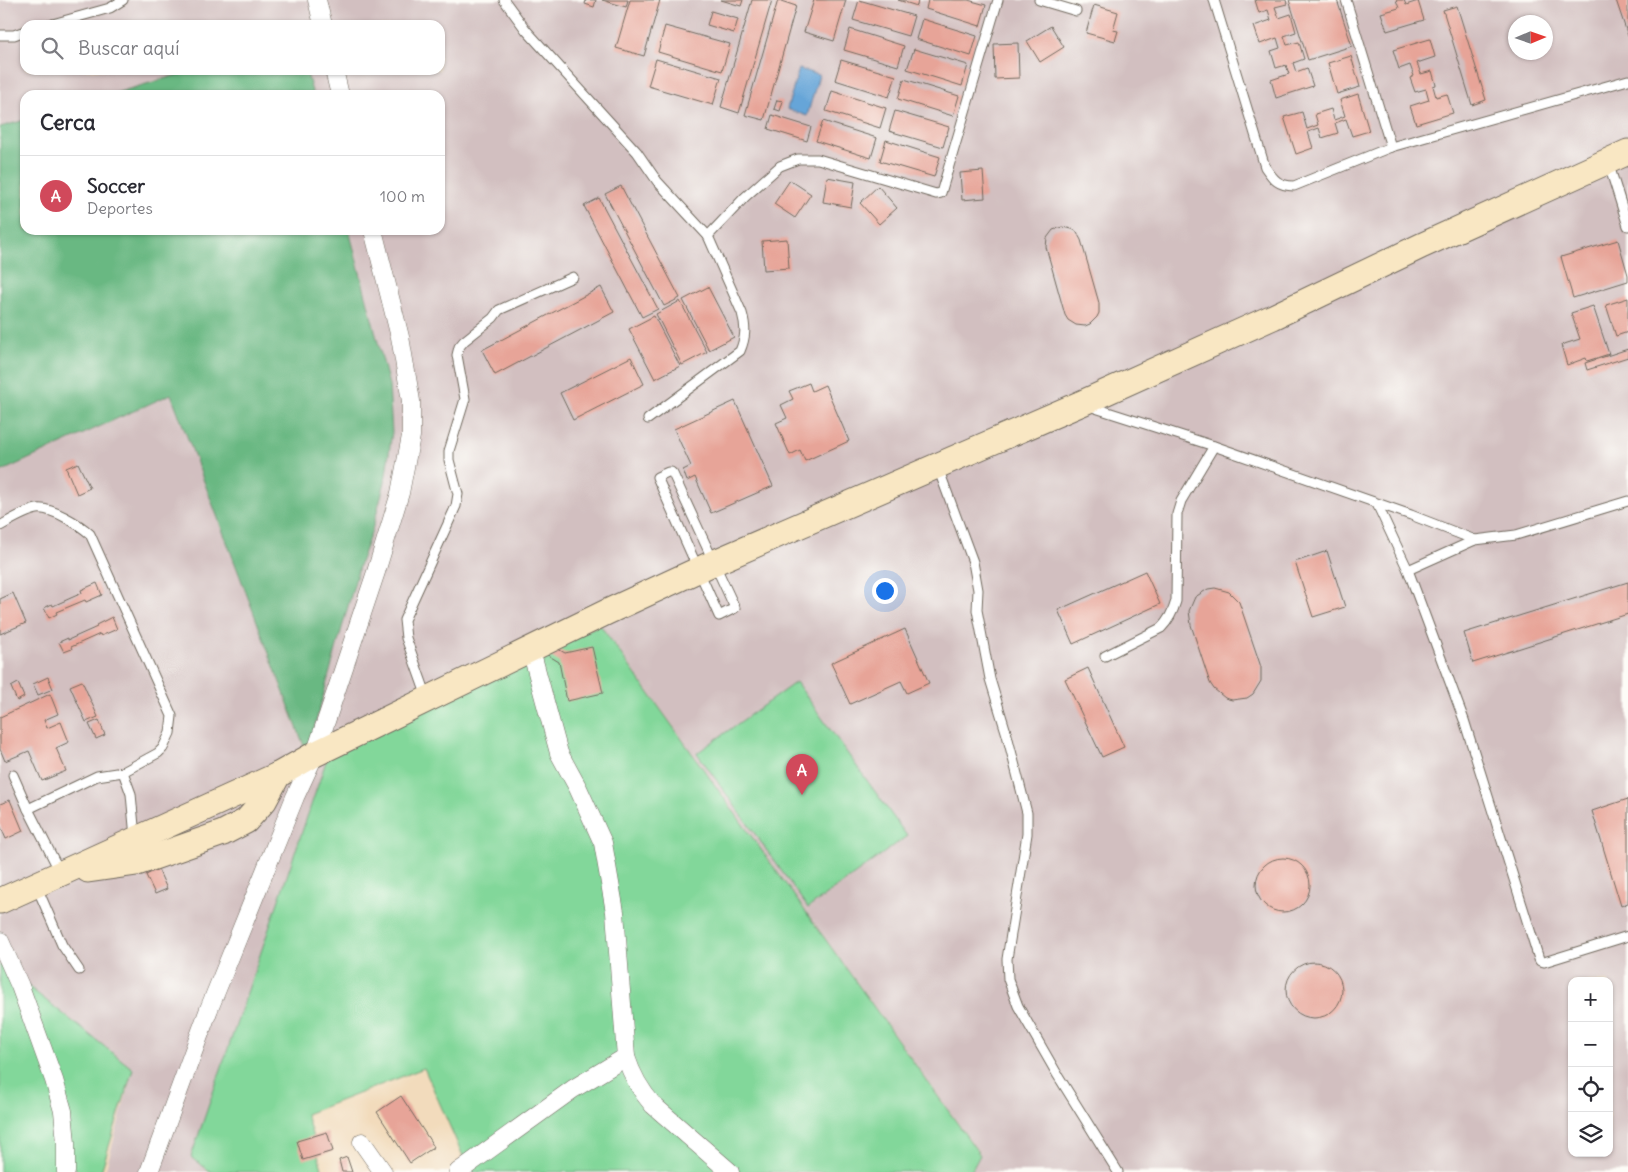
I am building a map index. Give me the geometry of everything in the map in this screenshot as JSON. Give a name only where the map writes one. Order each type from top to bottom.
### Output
[{"type":"street","points":[[316,0],[322,20]]},
{"type":"street","points":[[335,75],[339,90]]},
{"type":"street","points":[[0,901],[278,776],[315,754],[608,612],[706,567],[1082,403],[1618,157]]},
{"type":"street","points":[[149,1172],[209,1009],[295,797],[315,754],[376,572],[400,493],[411,436],[411,401],[406,367],[374,235]]},
{"type":"street","points":[[528,651],[534,661],[558,753],[578,788],[602,843],[615,912],[626,1057],[631,1074],[644,1095],[665,1116],[730,1172]]},
{"type":"street","points":[[61,874],[136,863],[223,832],[246,821],[264,801],[278,776]]},
{"type":"street","points":[[0,941],[20,986],[54,1080],[63,1111],[66,1172]]},
{"type":"street","points":[[458,1172],[578,1086],[626,1057]]},
{"type":"street","points":[[362,1142],[383,1172]]},
{"type":"lane","points":[[67,20],[110,8],[123,0]]},
{"type":"lane","points":[[504,0],[526,30],[637,152],[657,181],[708,236],[742,313],[745,325],[745,340],[740,351],[648,419]]},
{"type":"lane","points":[[708,236],[780,166],[798,159],[818,159],[936,194],[941,193],[998,0]]},
{"type":"lane","points":[[1039,0],[1076,10]]},
{"type":"lane","points":[[1214,0],[1265,167],[1272,178],[1283,186],[1294,186],[1391,147],[1628,80]]},
{"type":"lane","points":[[1346,0],[1391,147]]},
{"type":"lane","points":[[0,34],[20,33]]},
{"type":"lane","points":[[1618,157],[1628,226]]},
{"type":"lane","points":[[428,700],[406,638],[404,620],[456,506],[458,494],[449,460],[449,451],[464,399],[458,355],[459,347],[464,340],[493,318],[499,310],[573,276]]},
{"type":"lane","points":[[1082,403],[1214,446],[1475,540]]},
{"type":"lane","points":[[1105,656],[1161,628],[1173,613],[1176,601],[1177,514],[1181,500],[1214,446]]},
{"type":"lane","points":[[937,466],[973,562],[978,590],[977,610],[990,679],[1007,735],[1027,814],[1027,834],[1008,959],[1008,979],[1022,1014],[1118,1172]]},
{"type":"lane","points":[[706,567],[688,509],[673,474],[668,472],[657,477],[675,515],[706,567],[735,608],[719,616],[706,567]]},
{"type":"lane","points":[[1408,570],[1475,540],[1516,535],[1628,501]]},
{"type":"lane","points":[[1377,504],[1408,570],[1464,720],[1540,961],[1544,962],[1628,936]]},
{"type":"lane","points":[[0,526],[35,509],[44,509],[50,510],[83,527],[90,534],[172,716],[170,733],[163,748],[158,753],[123,772],[97,776],[28,809]]},
{"type":"lane","points":[[675,515],[688,509]]},
{"type":"lane","points":[[123,772],[131,794],[136,839]]},
{"type":"lane","points":[[13,775],[61,874]]},
{"type":"lane","points":[[36,885],[62,945],[79,970]]},
{"type":"shaded area","points":[[0,0],[1628,0],[1628,1172],[971,1172],[980,1154],[594,616],[191,1157],[211,1172],[105,1172],[133,1069],[0,967],[0,472],[171,393],[306,753],[385,482],[392,432],[389,385],[350,235],[445,235],[445,90],[312,90],[307,75],[445,75],[445,20],[20,20],[20,75],[177,75],[126,90],[20,90],[20,121],[0,127]]},
{"type":"green space","points":[[177,75],[307,75],[312,90],[126,90]]},
{"type":"green space","points":[[20,121],[20,235],[350,235],[389,385],[392,432],[385,482],[372,530],[360,563],[307,754],[171,394],[0,472],[0,127]]},
{"type":"green space","points":[[600,625],[980,1155],[971,1172],[470,1172],[424,1068],[306,1114],[323,1172],[211,1172],[191,1157],[333,741]]},
{"type":"green space","points":[[796,682],[907,836],[808,908],[697,753]]},
{"type":"green space","points":[[0,964],[133,1069],[101,1172],[0,1172]]},
{"type":"water","points":[[799,69],[819,75],[807,116],[787,109]]},
{"type":"building","points":[[586,0],[596,0],[594,7],[585,4]]},
{"type":"building","points":[[602,0],[628,0],[626,7]]},
{"type":"building","points":[[630,0],[660,0],[644,56],[616,48]]},
{"type":"building","points":[[721,0],[743,0],[741,6]]},
{"type":"building","points":[[752,0],[772,0],[739,113],[721,107]]},
{"type":"building","points":[[778,0],[796,6],[764,120],[745,115]]},
{"type":"building","points":[[814,0],[846,0],[834,41],[804,32]]},
{"type":"building","points":[[859,0],[914,16],[908,36],[853,20]]},
{"type":"building","points":[[898,0],[918,0],[917,6]]},
{"type":"building","points":[[928,0],[968,0],[986,5],[980,26],[926,9]]},
{"type":"building","points":[[1255,0],[1286,0],[1287,4],[1275,7],[1279,18],[1291,14],[1296,32],[1284,36],[1287,45],[1299,42],[1304,59],[1293,63],[1296,72],[1307,68],[1313,86],[1276,98],[1271,80],[1289,74],[1286,65],[1276,68],[1271,51],[1280,48],[1277,38],[1260,44],[1254,26],[1271,20],[1268,10],[1259,13]]},
{"type":"building","points":[[1289,0],[1337,0],[1352,46],[1308,60]]},
{"type":"building","points":[[1396,0],[1404,0],[1406,5],[1418,1],[1424,20],[1387,31],[1381,13],[1399,8]]},
{"type":"building","points":[[1616,0],[1628,0],[1628,36]]},
{"type":"building","points":[[1094,5],[1118,12],[1113,30],[1118,31],[1115,41],[1086,33]]},
{"type":"building","points":[[1457,6],[1486,100],[1472,105],[1443,10]]},
{"type":"building","points":[[711,11],[738,19],[734,33],[707,25]]},
{"type":"building","points":[[922,19],[977,36],[971,56],[916,39]]},
{"type":"building","points":[[665,26],[730,44],[722,71],[658,52]]},
{"type":"building","points":[[1051,26],[1064,47],[1040,62],[1027,41]]},
{"type":"building","points":[[850,29],[904,46],[898,66],[844,50]]},
{"type":"building","points":[[1430,39],[1435,57],[1417,63],[1421,74],[1432,71],[1436,85],[1433,86],[1436,97],[1447,94],[1453,113],[1416,124],[1410,106],[1429,100],[1426,89],[1415,92],[1410,78],[1414,76],[1410,65],[1399,69],[1393,50]]},
{"type":"building","points":[[1018,43],[1019,78],[995,79],[994,44]]},
{"type":"building","points":[[914,49],[968,65],[962,86],[907,69]]},
{"type":"building","points":[[1351,56],[1360,87],[1337,94],[1328,63]]},
{"type":"building","points":[[656,59],[721,78],[713,105],[648,86]]},
{"type":"building","points":[[841,60],[896,76],[889,97],[835,80]]},
{"type":"building","points":[[904,79],[959,96],[953,116],[898,99]]},
{"type":"building","points":[[832,91],[886,108],[880,128],[826,111]]},
{"type":"building","points":[[1358,94],[1369,131],[1352,136],[1346,119],[1335,123],[1338,133],[1322,138],[1319,128],[1308,132],[1313,148],[1296,154],[1284,117],[1302,112],[1307,129],[1318,125],[1315,114],[1331,109],[1334,120],[1345,116],[1340,100]]},
{"type":"building","points":[[777,100],[783,101],[780,111],[774,109]]},
{"type":"building","points":[[895,111],[949,127],[943,147],[889,131]]},
{"type":"building","points":[[772,115],[811,127],[807,141],[768,129]]},
{"type":"building","points":[[823,121],[877,138],[871,158],[816,141]]},
{"type":"building","points":[[886,140],[940,157],[934,177],[880,161]]},
{"type":"building","points":[[983,171],[985,198],[962,200],[960,173]]},
{"type":"building","points":[[827,177],[855,182],[851,207],[823,202]]},
{"type":"building","points":[[790,180],[811,194],[795,218],[774,204]]},
{"type":"building","points":[[621,186],[680,298],[664,306],[605,194]]},
{"type":"building","points":[[878,186],[897,208],[879,224],[860,203]]},
{"type":"building","points":[[599,198],[658,309],[642,317],[584,206]]},
{"type":"building","points":[[1062,227],[1076,231],[1081,240],[1099,303],[1097,317],[1085,326],[1076,325],[1068,320],[1065,315],[1046,247],[1047,238],[1053,230]]},
{"type":"building","points":[[787,239],[789,268],[764,270],[762,241]]},
{"type":"building","points":[[1618,240],[1628,281],[1573,298],[1561,257]]},
{"type":"building","points":[[601,287],[614,312],[495,375],[482,350]]},
{"type":"building","points":[[708,287],[734,337],[709,350],[683,300]]},
{"type":"building","points":[[1628,298],[1628,332],[1616,336],[1606,305]]},
{"type":"building","points":[[680,301],[707,352],[682,365],[656,314]]},
{"type":"building","points":[[1593,306],[1609,354],[1587,361],[1586,358],[1567,365],[1561,345],[1580,339],[1571,313]]},
{"type":"building","points":[[654,316],[680,366],[655,379],[629,329]]},
{"type":"building","points":[[1628,349],[1628,357],[1587,370],[1585,363]]},
{"type":"building","points":[[631,357],[644,384],[573,420],[560,393]]},
{"type":"building","points":[[809,383],[812,391],[825,385],[849,441],[805,461],[800,450],[790,455],[776,423],[787,418],[781,405],[793,399],[789,391]]},
{"type":"building","points":[[735,401],[773,486],[711,513],[695,477],[687,481],[683,470],[691,466],[674,429]]},
{"type":"building","points":[[78,463],[90,488],[77,494],[66,468]]},
{"type":"building","points":[[1327,551],[1345,607],[1313,617],[1295,562]]},
{"type":"building","points":[[1145,571],[1160,604],[1073,644],[1058,610]]},
{"type":"building","points":[[1628,582],[1628,614],[1473,663],[1464,633]]},
{"type":"building","points":[[97,583],[102,595],[56,612],[57,614],[49,618],[44,608],[82,593],[81,590]]},
{"type":"building","points":[[1215,588],[1229,592],[1239,602],[1261,667],[1261,681],[1253,694],[1247,698],[1232,700],[1225,698],[1214,689],[1210,683],[1191,625],[1189,611],[1195,597],[1208,589]]},
{"type":"building","points":[[13,593],[26,623],[0,634],[0,599]]},
{"type":"building","points":[[112,617],[117,629],[101,636],[100,634],[64,652],[59,642],[97,627],[96,625]]},
{"type":"building","points":[[905,629],[929,683],[907,693],[901,681],[850,704],[831,663]]},
{"type":"building","points":[[551,645],[565,653],[592,647],[603,693],[567,701],[559,662],[546,654]]},
{"type":"building","points":[[1088,668],[1124,747],[1102,757],[1065,679]]},
{"type":"building","points":[[48,677],[53,689],[38,695],[33,684]]},
{"type":"building","points":[[82,681],[98,717],[86,722],[70,686]]},
{"type":"building","points":[[18,683],[24,697],[17,701],[11,687]]},
{"type":"building","points":[[50,694],[58,714],[44,720],[47,728],[61,722],[69,742],[56,748],[66,771],[42,781],[29,751],[5,761],[0,749],[0,717]]},
{"type":"building","points":[[99,720],[105,735],[96,739],[89,724]]},
{"type":"building","points":[[1628,799],[1628,903],[1621,906],[1592,811]]},
{"type":"building","points":[[10,800],[23,831],[6,839],[0,825],[0,804]]},
{"type":"building","points":[[1278,858],[1288,858],[1298,862],[1306,870],[1310,885],[1306,900],[1298,908],[1288,912],[1278,912],[1268,908],[1260,900],[1256,890],[1256,880],[1260,870],[1268,862]]},
{"type":"building","points":[[158,869],[167,889],[155,894],[146,875]]},
{"type":"building","points":[[1314,962],[1325,964],[1334,970],[1340,979],[1342,990],[1340,1001],[1334,1010],[1325,1016],[1314,1018],[1303,1016],[1294,1010],[1288,1001],[1286,990],[1288,979],[1294,970],[1303,964]]},
{"type":"building","points":[[401,1096],[434,1147],[410,1163],[377,1112]]},
{"type":"building","points":[[327,1132],[333,1151],[303,1160],[297,1141]]},
{"type":"building","points":[[347,1157],[352,1172],[342,1172],[339,1160]]},
{"type":"place","name":"Soccer","points":[[802,795]]}]
